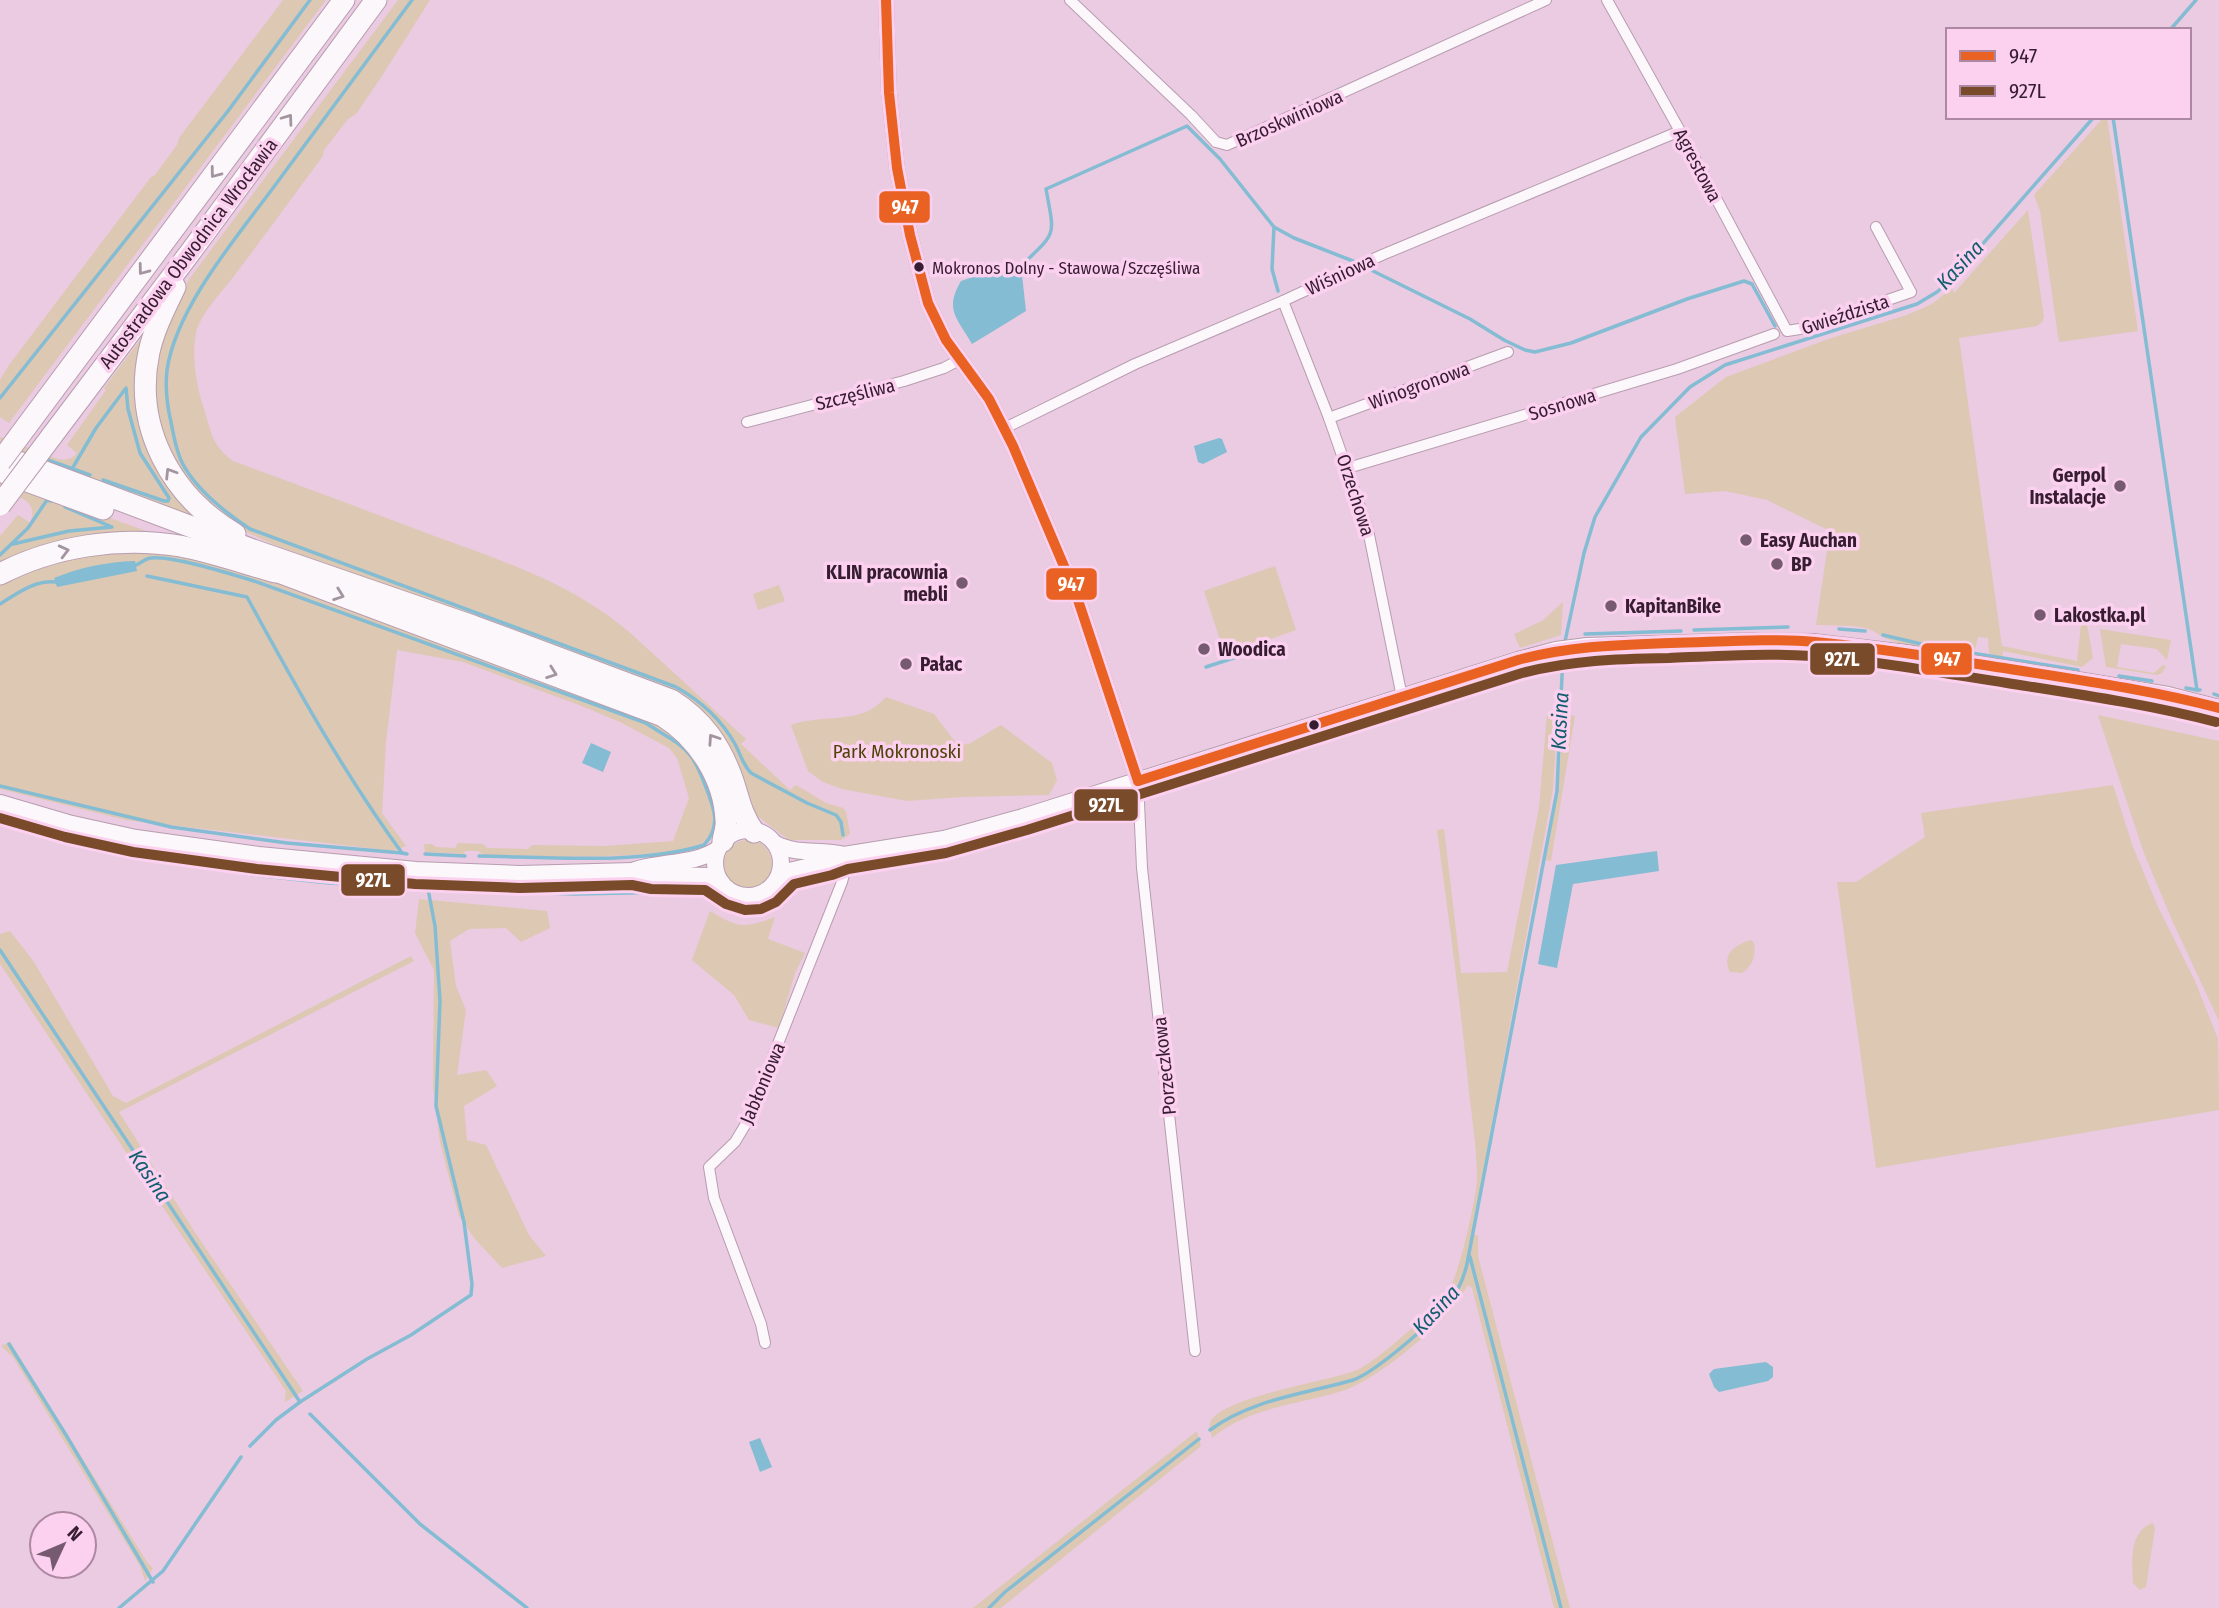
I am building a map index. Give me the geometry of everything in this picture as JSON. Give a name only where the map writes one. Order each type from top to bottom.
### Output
[{"type":"highway","name":"Autostradowa Obwodnica Wrocławia","points":[[0,461],[344,0]]},
{"type":"highway","name":"Autostradowa Obwodnica Wrocławia","points":[[0,505],[376,0]]},
{"type":"highway","points":[[190,253],[160,318],[147,365],[147,405],[151,430],[162,459],[188,498],[216,522],[241,537],[327,574]]},
{"type":"highway","points":[[0,455],[253,550],[327,574],[662,697],[682,708],[703,725],[721,751],[745,818],[754,832]]},
{"type":"highway","points":[[0,471],[233,553],[275,572],[663,716],[689,735],[708,761],[727,822],[720,845]]},
{"type":"highway","points":[[0,574],[56,553],[106,543],[130,542],[183,547],[275,572]]},
{"type":"main road","points":[[0,803],[68,823],[136,838],[259,855],[416,870],[520,874],[632,871],[653,875],[709,876],[745,896],[758,895],[769,890],[779,877],[789,871],[828,862],[844,855],[944,839],[1518,660],[1568,648],[1752,641],[1813,642],[1906,653],[2168,695],[2219,708]]},
{"type":"main road","points":[[632,871],[652,864],[708,856],[732,834],[743,830],[764,835],[788,850],[825,850],[844,855]]},
{"type":"main road","points":[[776,844],[782,858],[779,877]]},
{"type":"main road","points":[[720,845],[714,862],[721,882]]},
{"type":"street","points":[[886,0],[891,114],[901,194],[928,303],[946,340],[989,399],[1005,428],[1073,586],[1138,780]]},
{"type":"street","name":"Brzoskwiniowa","points":[[1070,0],[1216,142],[1227,145],[1546,0]]},
{"type":"street","name":"Agrestowa","points":[[1607,0],[1787,331]]},
{"type":"street","name":"Wiśniowa","points":[[1005,428],[1135,364],[1283,301],[1382,255],[1680,131]]},
{"type":"street","name":"Gwieździsta","points":[[1787,331],[1806,328],[1911,292],[1876,227]]},
{"type":"street","name":"Orzechowa","points":[[1283,301],[1348,468],[1370,540],[1402,697]]},
{"type":"street","name":"Sosnowa","points":[[1348,468],[1677,369],[1774,334]]},
{"type":"street","name":"Winogronowa","points":[[1329,418],[1508,352]]},
{"type":"street","name":"Szczęśliwa","points":[[747,422],[904,381],[944,368],[961,359]]},
{"type":"street","name":"Porzeczkowa","points":[[1138,780],[1147,920],[1195,1351]]},
{"type":"street","name":"Jabłoniowa","points":[[765,1343],[761,1324],[714,1198],[709,1167],[735,1142],[747,1122],[842,882],[846,866],[844,855]]},
{"type":"green space","points":[[283,0],[326,0],[9,423],[0,417],[0,380],[9,365],[155,175],[177,145],[179,138]]},
{"type":"green space","points":[[398,0],[430,0],[356,114],[348,119],[324,150],[323,156],[243,265],[210,305],[198,326],[194,353],[196,373],[202,403],[214,439],[233,461],[512,565],[565,589],[590,604],[637,639],[746,739],[741,744],[790,790],[796,785],[826,803],[843,808],[850,834],[841,840],[789,840],[756,815],[736,758],[717,728],[671,691],[272,544],[236,527],[188,487],[157,425],[154,361],[181,293]]},
{"type":"green space","points":[[2102,119],[2107,119],[2138,331],[2059,342],[2040,211],[2034,195]]},
{"type":"green space","points":[[2028,210],[2044,317],[2042,322],[2037,326],[1959,338],[2002,646],[2077,661],[2082,616],[2085,613],[2093,658],[2082,667],[2003,651],[2002,661],[1989,653],[1988,638],[1978,637],[1975,649],[1956,653],[1905,645],[1865,628],[1816,625],[1830,531],[1767,500],[1725,491],[1685,494],[1675,417],[1726,377],[1828,339],[1907,315],[1932,304],[1952,288],[1954,293]]},
{"type":"green space","points":[[143,336],[140,389],[206,522],[0,445],[0,437],[58,459],[73,457],[77,453],[67,445],[106,390],[104,388]]},
{"type":"green space","points":[[0,479],[169,539],[0,570],[0,536],[18,515],[30,523],[32,509],[25,500],[0,490]]},
{"type":"green space","points":[[101,550],[200,555],[645,714],[695,754],[717,806],[712,808],[714,828],[708,839],[694,846],[639,854],[532,857],[485,856],[478,851],[465,851],[464,854],[425,852],[424,844],[455,848],[458,843],[483,844],[487,848],[528,849],[532,845],[605,846],[673,841],[689,798],[677,758],[669,748],[620,722],[463,662],[397,650],[386,742],[382,813],[406,846],[394,851],[126,820],[0,789],[0,581]]},
{"type":"green space","points":[[1275,566],[1296,630],[1225,655],[1204,591]]},
{"type":"green space","points":[[779,585],[785,601],[758,610],[753,594]]},
{"type":"green space","points":[[1563,602],[1561,635],[1520,648],[1514,634],[1542,621]]},
{"type":"green space","points":[[2100,629],[2171,640],[2167,660],[2157,649],[2121,644],[2117,667],[2154,673],[2163,665],[2166,666],[2162,673],[2157,675],[2106,667]]},
{"type":"green space","name":"Park Mokronoski","points":[[886,697],[934,714],[956,743],[969,744],[1001,725],[1052,763],[1057,780],[1049,795],[907,801],[842,789],[823,782],[808,771],[791,725],[860,714]]},
{"type":"green space","points":[[1547,714],[1558,714],[1553,789],[1472,1233],[1478,1236],[1478,1256],[1570,1608],[1554,1608],[1472,1288],[1468,1285],[1455,1305],[1417,1343],[1355,1386],[1258,1413],[1226,1428],[1212,1438],[1210,1427],[1218,1414],[1233,1405],[1344,1374],[1367,1364],[1422,1318],[1445,1294],[1455,1277],[1471,1216],[1477,1165],[1437,830],[1444,829],[1461,973],[1507,972],[1539,808]]},
{"type":"green space","points":[[1564,714],[1575,716],[1551,861],[1546,860],[1558,790]]},
{"type":"green space","points":[[2098,715],[2219,741],[2219,1021],[2144,853]]},
{"type":"green space","points":[[2113,785],[2133,847],[2158,907],[2195,981],[2218,1039],[2219,1110],[1876,1168],[1837,882],[1856,882],[1925,837],[1921,813]]},
{"type":"green space","points":[[748,840],[757,841],[765,847],[771,855],[771,873],[765,881],[757,887],[748,888],[739,887],[731,881],[725,873],[724,864],[725,855],[731,847],[739,841]]},
{"type":"green space","points":[[419,899],[547,911],[550,928],[521,942],[506,928],[469,929],[450,941],[456,986],[466,1010],[457,1075],[486,1070],[497,1086],[464,1106],[467,1140],[486,1145],[529,1235],[546,1256],[502,1268],[475,1239],[459,1216],[440,1142],[433,1087],[434,970],[415,933]]},
{"type":"green space","points":[[710,911],[741,925],[756,924],[775,917],[768,939],[805,953],[795,973],[779,1028],[749,1020],[734,995],[692,960]]},
{"type":"green space","points":[[10,931],[34,962],[113,1096],[126,1103],[411,956],[414,961],[119,1112],[196,1234],[303,1391],[285,1402],[286,1391],[0,964],[0,934]]},
{"type":"green space","points":[[1751,940],[1755,948],[1751,963],[1742,973],[1730,972],[1728,955]]},
{"type":"green space","points":[[10,1342],[153,1568],[145,1581],[140,1566],[13,1357],[1,1346]]},
{"type":"green space","points":[[1197,1431],[1201,1446],[1001,1608],[973,1608]]},
{"type":"green space","points":[[2153,1523],[2155,1528],[2146,1587],[2140,1590],[2133,1583],[2134,1548],[2140,1533]]},
{"type":"water","points":[[1021,266],[1026,311],[972,344],[954,314],[953,299],[961,281],[1000,268]]},
{"type":"water","points":[[1222,439],[1227,452],[1203,464],[1198,462],[1194,446]]},
{"type":"water","points":[[135,561],[137,571],[57,587],[54,578],[94,566]]},
{"type":"water","points":[[591,743],[611,752],[603,772],[582,763]]},
{"type":"water","points":[[1657,851],[1659,871],[1573,884],[1557,968],[1538,964],[1556,865]]},
{"type":"water","points":[[1766,1362],[1773,1367],[1773,1377],[1768,1381],[1719,1392],[1709,1374],[1714,1369]]},
{"type":"water","points":[[760,1438],[772,1467],[760,1472],[749,1442]]},
{"type":"waterway","points":[[0,398],[228,111],[310,0]]},
{"type":"waterway","points":[[412,0],[226,251],[182,322],[173,346],[166,383],[170,416],[182,463],[206,494],[250,529],[676,687],[694,698],[717,719],[751,773],[836,815],[841,822],[843,835]]},
{"type":"waterway","name":"Kasina","points":[[2172,28],[2196,0]]},
{"type":"waterway","name":"Kasina","points":[[1564,646],[1584,553],[1595,517],[1641,437],[1690,387],[1725,365],[1917,304],[1937,292],[1951,280],[2092,119]]},
{"type":"waterway","points":[[2113,119],[2197,690],[2200,690]]},
{"type":"waterway","points":[[1021,266],[1050,233],[1052,226],[1046,189],[1187,126],[1220,159],[1274,227],[1294,238],[1353,261]]},
{"type":"waterway","points":[[1274,227],[1272,269],[1278,291]]},
{"type":"waterway","points":[[1373,271],[1470,319],[1504,340],[1535,352],[1571,343],[1687,299],[1744,281],[1752,284],[1775,326]]},
{"type":"waterway","points":[[72,469],[96,428],[126,388],[128,409],[140,453],[169,498],[164,501],[103,480]]},
{"type":"waterway","points":[[45,459],[90,475]]},
{"type":"waterway","points":[[0,555],[28,528],[47,500],[51,501]]},
{"type":"waterway","points":[[13,544],[69,531],[112,527],[65,507]]},
{"type":"waterway","points":[[136,565],[149,558],[173,559],[254,581],[646,723],[675,741],[690,755],[700,773],[715,816],[713,831],[704,845],[679,851],[623,858],[479,856]]},
{"type":"waterway","points":[[147,576],[247,597],[340,760],[402,853],[407,854]]},
{"type":"waterway","points":[[0,604],[33,585],[56,582]]},
{"type":"waterway","points":[[1694,630],[1788,627]]},
{"type":"waterway","points":[[1839,629],[1865,631]]},
{"type":"waterway","points":[[1585,634],[1681,631]]},
{"type":"waterway","points":[[1883,635],[1934,647],[2078,670]]},
{"type":"waterway","points":[[1206,667],[1258,650]]},
{"type":"waterway","name":"Kasina","points":[[1210,1430],[1261,1404],[1363,1375],[1433,1319],[1457,1291],[1467,1264],[1557,791],[1563,653]]},
{"type":"waterway","points":[[2119,676],[2152,681]]},
{"type":"waterway","points":[[2186,688],[2197,690]]},
{"type":"waterway","points":[[2214,694],[2219,696]]},
{"type":"waterway","points":[[0,786],[171,827],[287,843],[402,853]]},
{"type":"waterway","points":[[0,822],[91,846],[254,875],[329,883],[463,891]]},
{"type":"waterway","points":[[425,854],[465,856]]},
{"type":"waterway","points":[[482,891],[703,894],[724,909],[740,914],[757,914],[770,911],[799,884],[835,876]]},
{"type":"waterway","points":[[250,1446],[276,1420],[300,1402],[471,1295],[464,1222],[436,1106],[440,1001],[435,926],[428,889]]},
{"type":"waterway","name":"Kasina","points":[[0,950],[300,1402]]},
{"type":"waterway","points":[[1470,1257],[1561,1608]]},
{"type":"waterway","points":[[9,1344],[153,1582]]},
{"type":"waterway","name":"Kasina","points":[[310,1414],[420,1524],[527,1608]]},
{"type":"waterway","name":"Kasina","points":[[989,1608],[1005,1592],[1199,1439]]},
{"type":"waterway","points":[[119,1608],[163,1571],[241,1457]]},
{"type":"transit line","name":"947","points":[[886,0],[889,93],[897,168],[910,235],[928,303],[946,340],[989,399],[1013,446],[1077,597],[1138,781]]},
{"type":"transit line","name":"947","points":[[1138,781],[1518,660],[1575,649],[1612,646],[1761,640],[1839,644],[2089,681],[2219,708]]},
{"type":"transit line","name":"927L","points":[[0,818],[65,837],[133,852],[257,869],[415,884],[520,888],[632,885],[651,889],[705,890],[726,904],[745,910],[761,909],[776,902],[794,884],[848,869],[946,853],[1027,830],[1522,673],[1577,663],[1759,655],[1836,658],[2086,695],[2216,722]]},
{"type":"place","name":"Mokronos Dolny - Stawowa/Szczęśliwa","points":[[919,267]]},
{"type":"place","name":"Gerpol Instalacje","points":[[2120,486]]},
{"type":"place","name":"Easy Auchan","points":[[1746,540]]},
{"type":"place","name":"BP","points":[[1777,564]]},
{"type":"place","name":"KLIN pracownia mebli","points":[[962,583]]},
{"type":"place","name":"KapitanBike","points":[[1611,606]]},
{"type":"place","name":"Lakostka.pl","points":[[2040,615]]},
{"type":"place","name":"Woodica","points":[[1204,649]]},
{"type":"place","name":"Pałac","points":[[906,664]]}]
